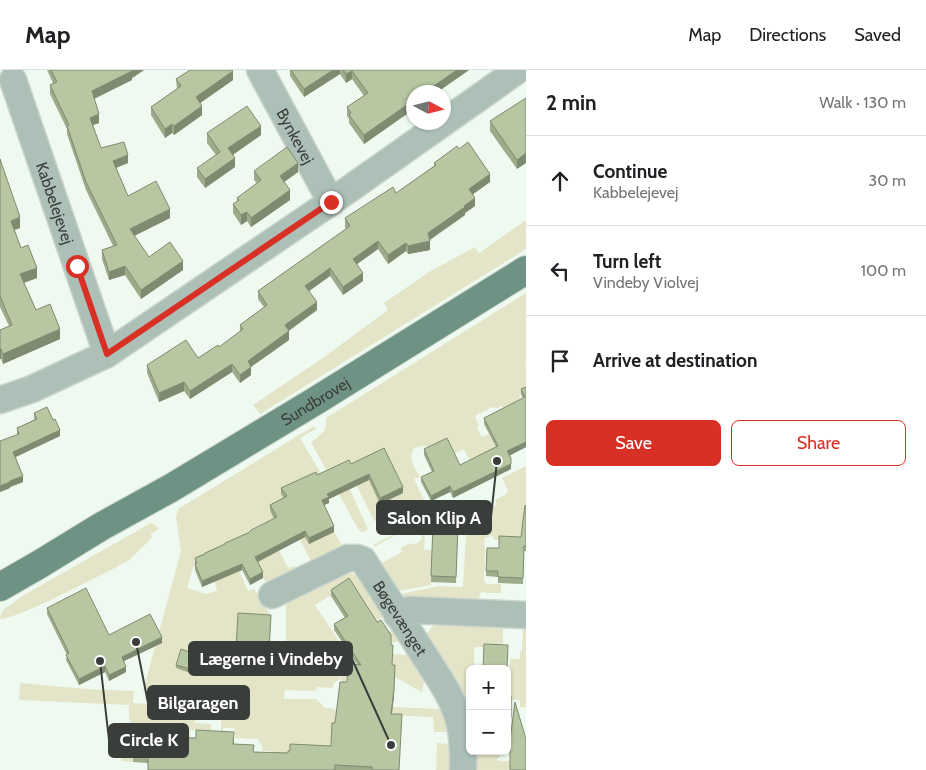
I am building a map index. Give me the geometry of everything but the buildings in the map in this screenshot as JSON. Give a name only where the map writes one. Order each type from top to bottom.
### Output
[{"type":"main road","name":"Sundbrovej","points":[[0,587],[102,526],[172,488],[526,270]]},
{"type":"main road","name":"Sundbrovej","points":[[0,565],[102,526]]},
{"type":"main road","points":[[0,571],[46,549]]},
{"type":"street","name":"Bynkevej","points":[[260,70],[331,202]]},
{"type":"street","points":[[0,400],[32,389],[107,354],[331,202],[518,70]]},
{"type":"street","name":"Kabbelejevej","points":[[13,80],[107,354]]},
{"type":"street","name":"Bøgevænget","points":[[272,596],[348,558],[359,550],[445,688],[457,712],[462,729],[463,770]]},
{"type":"street","points":[[398,615],[409,610],[526,615]]},
{"type":"green space","points":[[526,220],[526,249],[260,414],[253,405],[320,360],[388,310],[384,303],[429,272],[475,247],[479,253]]},
{"type":"green space","points":[[526,293],[526,391],[519,395],[526,408],[506,413],[502,406],[492,407],[475,416],[479,426],[477,428],[482,437],[489,434],[498,452],[477,477],[464,449],[452,455],[426,446],[417,447],[413,450],[411,457],[420,477],[414,479],[425,502],[380,523],[378,520],[374,521],[357,486],[369,480],[385,454],[342,475],[368,529],[361,532],[311,442],[325,430],[326,418]]},
{"type":"green space","points":[[314,426],[316,429],[300,438],[322,475],[309,544],[334,532],[342,545],[311,561],[285,511],[269,530],[265,522],[248,531],[263,559],[279,551],[288,567],[295,566],[297,569],[267,584],[256,565],[205,560],[194,565],[187,588],[206,594],[217,591],[215,581],[239,571],[248,591],[254,589],[271,616],[238,619],[236,660],[271,670],[282,671],[284,651],[286,651],[287,602],[343,573],[351,573],[359,577],[384,616],[375,622],[330,596],[315,605],[342,646],[369,645],[393,629],[400,641],[374,646],[347,689],[342,688],[342,680],[340,679],[334,683],[333,688],[317,687],[316,691],[285,690],[284,699],[316,699],[325,708],[331,708],[339,712],[339,705],[441,709],[445,718],[447,732],[434,732],[433,717],[359,714],[330,759],[290,757],[272,759],[271,751],[262,751],[262,744],[259,743],[258,739],[235,738],[234,728],[223,728],[223,736],[221,712],[209,712],[208,709],[204,708],[204,710],[196,710],[195,723],[211,724],[211,730],[190,730],[188,770],[176,744],[176,733],[149,732],[134,736],[133,762],[121,761],[130,737],[129,705],[19,700],[20,683],[134,691],[133,703],[149,704],[152,692],[143,691],[181,551],[176,517],[178,509]]},
{"type":"green space","points":[[526,466],[526,541],[494,540],[491,536],[485,538],[484,581],[487,584],[501,584],[501,593],[485,593],[482,591],[479,600],[402,597],[401,594],[439,586],[463,587],[466,534],[458,533],[458,523],[433,522],[426,524],[424,550],[432,550],[431,585],[399,591],[382,563],[402,552],[401,548],[410,543],[412,545],[421,541],[422,534],[419,524],[374,547],[373,545],[455,504],[469,504],[468,523],[473,526],[475,515],[484,516],[485,505],[497,505],[495,500],[505,495],[508,491],[502,478]]},
{"type":"green space","points":[[151,523],[159,529],[151,534],[152,538],[129,560],[53,599],[19,614],[1,619],[3,610],[24,595]]},
{"type":"green space","points":[[434,624],[508,625],[508,629],[503,629],[503,647],[474,647],[474,665],[466,665],[466,700],[426,635]]},
{"type":"green space","points":[[523,626],[526,626],[526,707],[520,707],[520,700],[511,700],[510,659],[520,659],[520,651],[522,651]]},
{"type":"green space","points":[[393,654],[408,655],[424,681],[422,692],[395,677],[392,671]]},
{"type":"green space","points":[[437,743],[449,744],[449,770],[436,770]]},
{"type":"green space","points":[[476,755],[500,755],[497,759],[498,761],[510,761],[510,770],[476,770]]},
{"type":"place","name":"Salon Klip A","points":[[497,461]]},
{"type":"place","name":"Bilgaragen","points":[[136,642]]},
{"type":"place","name":"Circle K","points":[[100,661]]},
{"type":"place","name":"Lægerne i Vindeby","points":[[391,745]]},
{"type":"route","points":[[77,266],[107,354],[331,202]]}]
